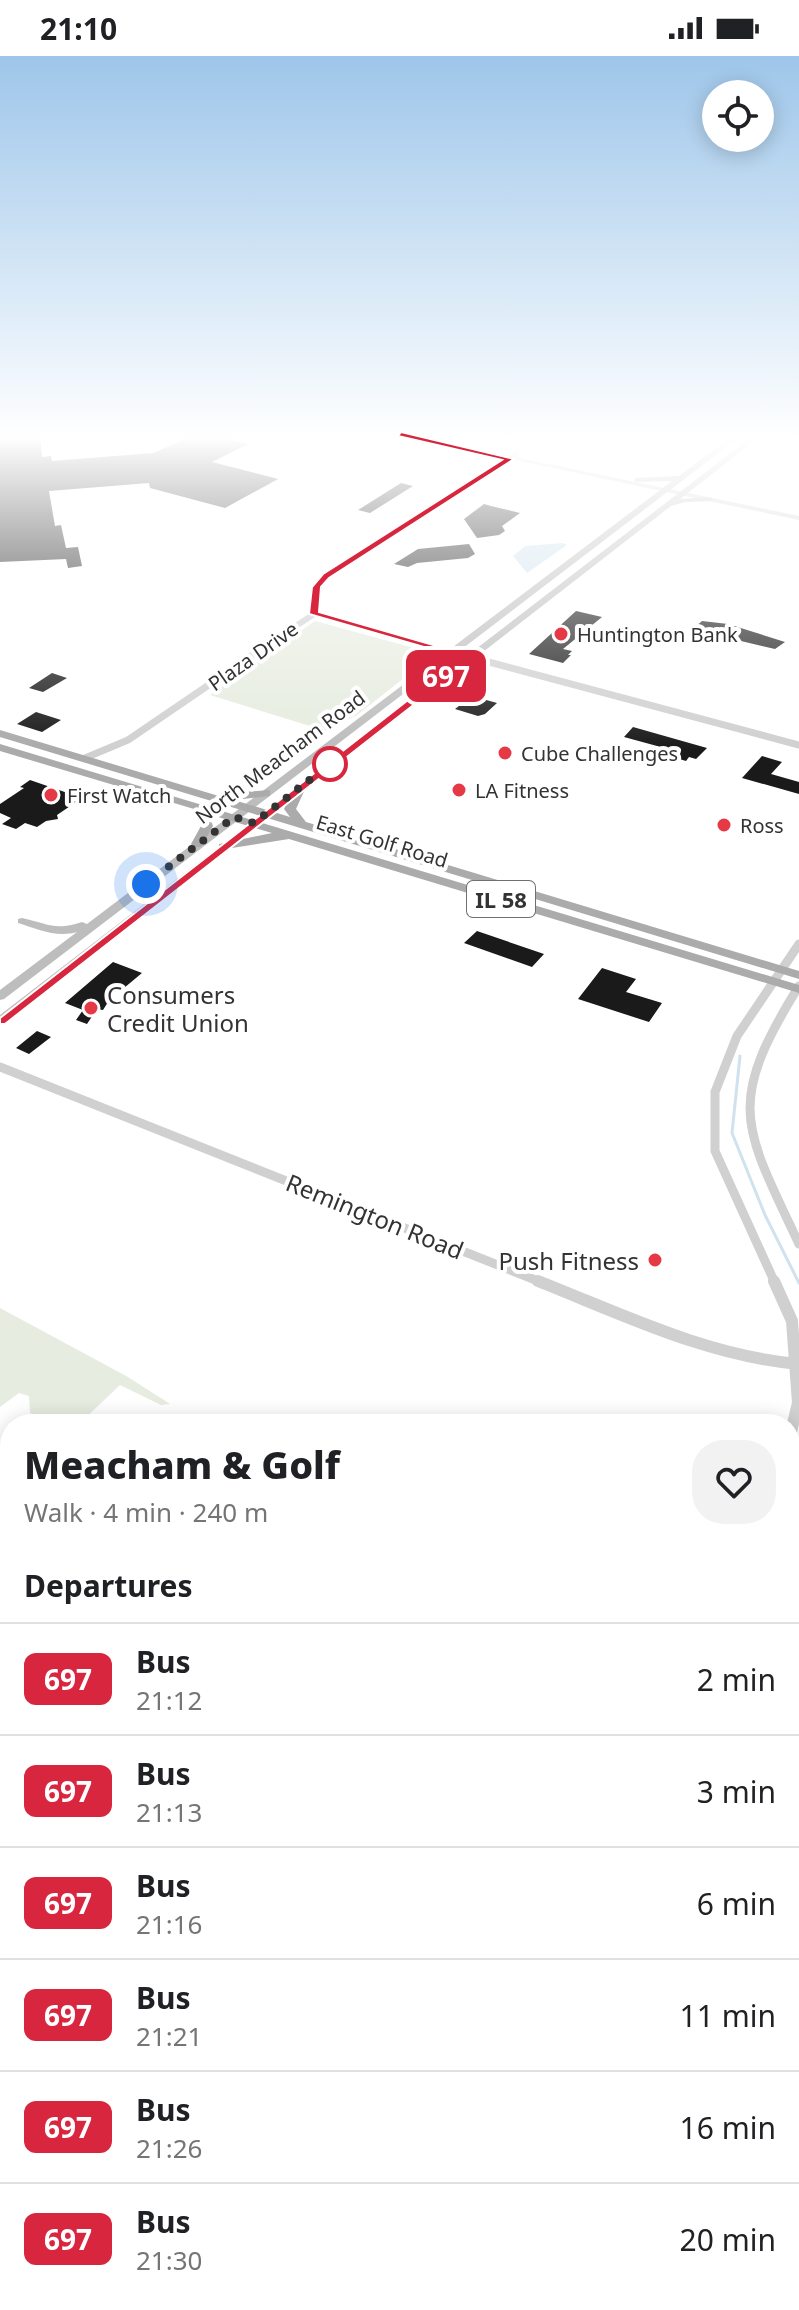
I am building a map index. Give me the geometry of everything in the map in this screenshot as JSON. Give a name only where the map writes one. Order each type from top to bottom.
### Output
[{"type":"main road","name":"North Meacham Road","points":[[0,996],[598,540]]},
{"type":"main road","name":"North Meacham Road","points":[[0,1021],[622,540]]},
{"type":"main road","name":"East Golf Road","points":[[0,733],[302,824],[799,985]]},
{"type":"main road","name":"East Golf Road","points":[[0,747],[321,844],[778,976]]},
{"type":"main road","points":[[300,787],[290,809],[302,824]]},
{"type":"main road","points":[[213,797],[266,793]]},
{"type":"main road","points":[[197,844],[207,826],[198,806]]},
{"type":"main road","points":[[223,847],[266,837],[321,844]]},
{"type":"main road","points":[[53,956],[51,936],[22,921],[57,932],[73,930],[130,889],[146,884]]},
{"type":"street","name":"Plaza Drive","points":[[85,758],[128,740],[314,614],[317,587],[326,576],[382,540]]},
{"type":"street","points":[[470,657],[799,745]]},
{"type":"street","points":[[743,731],[799,752]]},
{"type":"street","name":"Plaza Drive","points":[[105,764],[128,740]]},
{"type":"street","points":[[795,1414],[798,1364],[792,1321],[715,1151],[715,1092],[728,1053],[799,944]]},
{"type":"street","points":[[799,985],[765,1044],[752,1083],[750,1116],[752,1141],[799,1244]]},
{"type":"street","name":"Remington Road","points":[[0,1067],[710,1349],[754,1360],[798,1364]]},
{"type":"shaded area","points":[[315,621],[432,653],[357,715],[326,731],[210,695]]},
{"type":"shaded area","points":[[0,1308],[128,1377],[170,1404],[161,1405],[120,1385],[90,1414],[32,1414],[29,1396],[19,1393],[0,1407]]},
{"type":"water","points":[[567,545],[527,573],[513,556],[525,546]]},
{"type":"building","points":[[0,540],[64,540],[66,548],[78,547],[82,566],[68,568],[66,559],[0,562]]},
{"type":"building","points":[[469,544],[475,554],[468,558],[417,563],[408,567],[394,564],[418,549]]},
{"type":"building","points":[[576,611],[602,617],[563,649],[572,651],[563,663],[529,654]]},
{"type":"building","points":[[702,621],[728,624],[785,642],[775,649],[694,628]]},
{"type":"building","points":[[52,673],[67,678],[43,692],[29,688]]},
{"type":"building","points":[[472,696],[497,703],[478,716],[455,709]]},
{"type":"building","points":[[36,712],[61,720],[42,732],[17,724]]},
{"type":"building","points":[[633,727],[707,748],[696,759],[689,757],[686,761],[663,754],[668,749],[624,737]]},
{"type":"building","points":[[762,756],[782,762],[771,774],[799,782],[799,794],[742,778]]},
{"type":"building","points":[[30,780],[82,798],[57,815],[58,819],[46,821],[37,827],[25,823],[16,829],[2,824],[11,818],[0,813],[0,804],[24,788],[20,787]]},
{"type":"building","points":[[477,931],[544,954],[532,967],[464,943]]},
{"type":"building","points":[[113,962],[142,973],[118,993],[115,991],[103,1010],[97,1009],[87,1024],[76,1020],[83,1010],[65,1003]]},
{"type":"building","points":[[602,968],[636,979],[626,992],[662,1003],[649,1022],[578,999]]},
{"type":"building","points":[[37,1031],[51,1037],[29,1054],[16,1048]]},
{"type":"waterway","points":[[740,1056],[732,1133],[765,1215],[799,1283]]},
{"type":"bus line","name":"697","points":[[0,1021],[470,657],[314,614],[319,582],[382,540]]},
{"type":"place","name":"Huntington Bank","points":[[561,634]]},
{"type":"place","name":"Cube Challenges","points":[[505,753]]},
{"type":"place","name":"LA Fitness","points":[[459,790]]},
{"type":"place","name":"First Watch","points":[[51,795]]},
{"type":"place","name":"Ross","points":[[724,825]]},
{"type":"place","name":"Consumers Credit Union","points":[[91,1008]]},
{"type":"place","name":"Push Fitness","points":[[655,1260]]},
{"type":"route","points":[[146,884],[234,817],[254,823],[330,764]]}]
